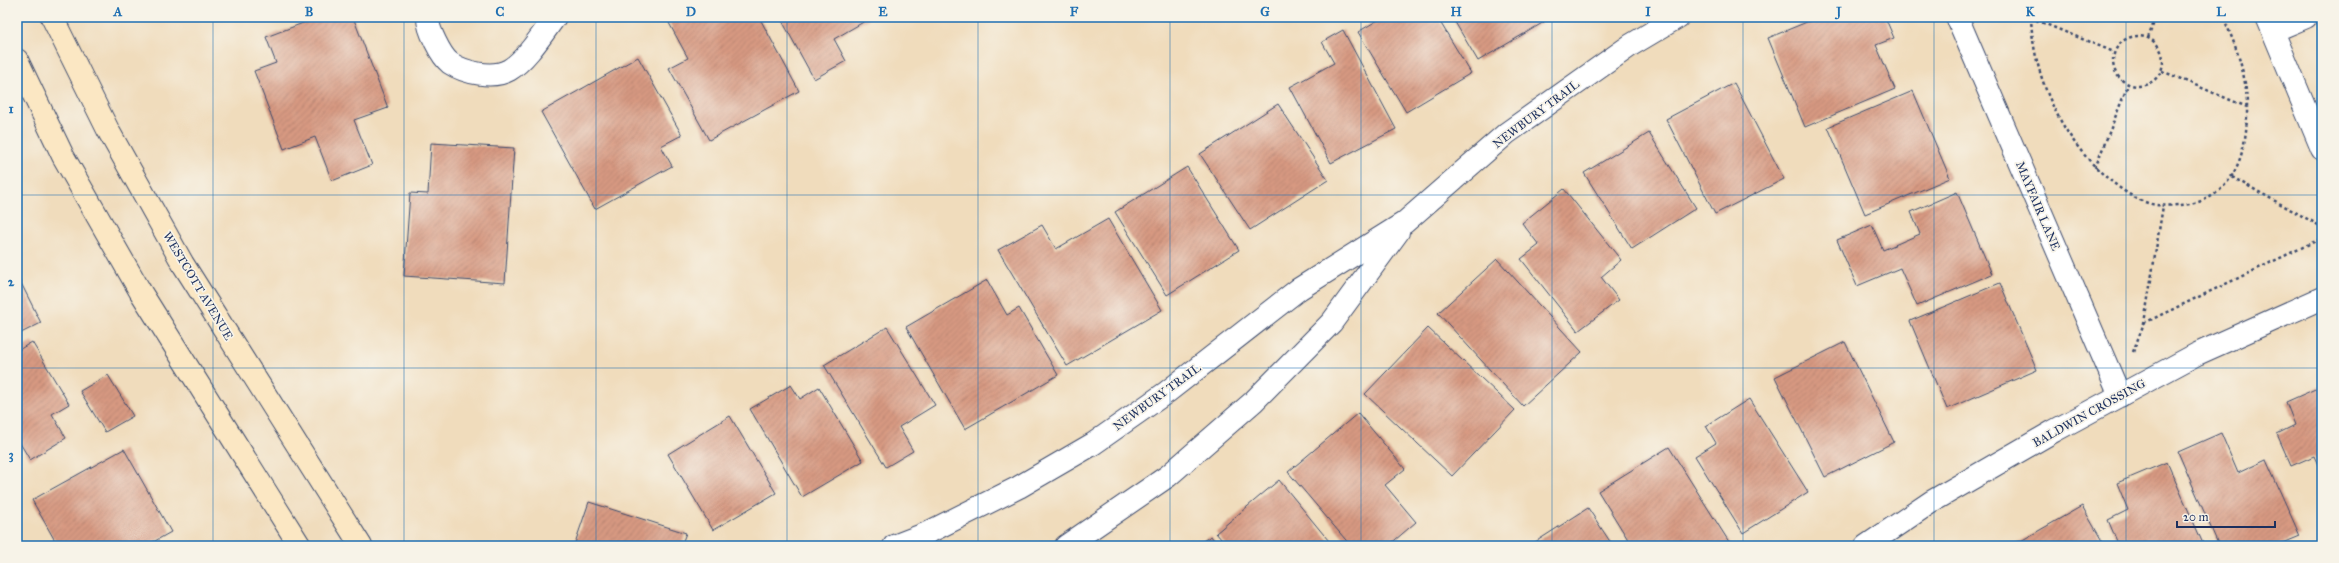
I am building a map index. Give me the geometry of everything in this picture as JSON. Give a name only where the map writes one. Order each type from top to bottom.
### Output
[{"type":"street","name":"WESTCOTT AVENUE","points":[[52,17],[108,130],[184,264],[361,546]]},
{"type":"street","points":[[428,17],[433,40],[449,62],[479,75],[508,70],[528,52],[555,17]]},
{"type":"street","name":"NEWBURY TRAIL","points":[[894,546],[925,534],[1019,487],[1094,444],[1167,392],[1299,289],[1404,223],[1507,133],[1631,45],[1678,17]]},
{"type":"street","name":"MAYFAIR LANE","points":[[1956,17],[2119,394]]},
{"type":"street","points":[[2306,17],[2270,24],[2322,149]]},
{"type":"street","points":[[17,60],[63,156],[140,292],[300,546]]},
{"type":"street","name":"NEWBURY TRAIL","points":[[1066,546],[1168,476],[1253,402],[1332,322],[1404,223]]},
{"type":"street","name":"BALDWIN CROSSING","points":[[1866,546],[1930,502],[2119,394],[2197,354],[2322,298]]},
{"type":"path","points":[[2148,38],[2156,17]]},
{"type":"path","points":[[2031,18],[2040,73],[2066,130],[2095,168],[2133,196],[2144,202],[2163,206],[2202,202],[2220,191],[2232,177],[2241,157],[2247,107],[2240,62],[2223,17]]},
{"type":"path","points":[[2031,18],[2114,52]]},
{"type":"path","points":[[2140,36],[2148,38],[2160,48],[2163,55],[2162,71],[2158,78],[2151,83],[2136,87],[2128,85],[2116,74],[2113,67],[2114,52],[2124,40],[2140,36]]},
{"type":"path","points":[[2162,71],[2247,107]]},
{"type":"path","points":[[2095,168],[2128,85]]},
{"type":"path","points":[[2232,177],[2322,227]]},
{"type":"path","points":[[2119,394],[2144,323],[2163,206]]},
{"type":"path","points":[[2144,323],[2322,238]]},
{"type":"building","points":[[319,17],[353,17],[388,108],[354,120],[372,165],[332,181],[315,137],[284,149],[254,71],[276,63],[266,37]]},
{"type":"building","points":[[680,17],[759,17],[799,91],[709,140],[669,68],[688,58],[669,23]]},
{"type":"building","points":[[780,17],[872,17],[834,39],[846,61],[814,79]]},
{"type":"building","points":[[1383,17],[1437,17],[1471,73],[1406,112],[1358,32]]},
{"type":"building","points":[[1452,17],[1542,17],[1544,22],[1478,61]]},
{"type":"building","points":[[1819,17],[1885,17],[1894,38],[1876,45],[1895,89],[1805,127],[1768,38]]},
{"type":"building","points":[[1343,30],[1396,129],[1331,163],[1290,87],[1334,63],[1322,42]]},
{"type":"building","points":[[638,57],[682,135],[661,146],[672,166],[595,209],[541,112]]},
{"type":"building","points":[[1734,83],[1784,179],[1715,214],[1666,119]]},
{"type":"building","points":[[1913,91],[1950,178],[1865,214],[1828,127]]},
{"type":"building","points":[[1278,104],[1328,180],[1250,230],[1200,154]]},
{"type":"building","points":[[1649,133],[1696,208],[1632,249],[1584,173]]},
{"type":"building","points":[[431,143],[514,148],[505,283],[404,276],[410,193],[428,194]]},
{"type":"building","points":[[1187,167],[1239,250],[1167,295],[1115,212]]},
{"type":"building","points":[[1564,189],[1621,260],[1601,277],[1619,300],[1578,331],[1521,259],[1539,245],[1522,223]]},
{"type":"building","points":[[1957,192],[1992,274],[1917,306],[1900,268],[1857,286],[1837,240],[1872,225],[1883,250],[1920,234],[1911,212]]},
{"type":"building","points":[[1108,219],[1162,310],[1067,366],[998,250],[1042,225],[1056,249]]},
{"type":"building","points":[[1497,259],[1582,352],[1523,406],[1438,313]]},
{"type":"building","points":[[17,275],[41,323],[17,335]]},
{"type":"building","points":[[987,280],[1007,315],[1019,308],[1058,375],[965,429],[906,327]]},
{"type":"building","points":[[2000,283],[2037,370],[1947,409],[1910,321]]},
{"type":"building","points":[[887,327],[935,405],[899,427],[913,451],[886,467],[824,365]]},
{"type":"building","points":[[1428,328],[1515,410],[1452,476],[1365,394]]},
{"type":"building","points":[[32,342],[69,404],[52,414],[66,438],[30,460],[17,438],[17,351]]},
{"type":"building","points":[[1845,342],[1894,442],[1825,477],[1775,377]]},
{"type":"building","points":[[108,375],[133,416],[105,432],[80,391]]},
{"type":"building","points":[[791,385],[800,399],[819,387],[863,461],[802,497],[750,409]]},
{"type":"building","points":[[2322,386],[2322,474],[2314,456],[2291,466],[2277,434],[2295,425],[2286,402]]},
{"type":"building","points":[[1749,399],[1808,492],[1743,533],[1695,456],[1716,443],[1706,426]]},
{"type":"building","points":[[1358,413],[1405,469],[1385,485],[1416,522],[1388,546],[1351,546],[1288,472]]},
{"type":"building","points":[[730,416],[776,493],[713,530],[668,454]]},
{"type":"building","points":[[2221,433],[2238,473],[2266,460],[2300,536],[2276,546],[2219,546],[2178,452]]},
{"type":"building","points":[[1669,447],[1731,545],[1632,546],[1598,491]]},
{"type":"building","points":[[124,449],[171,532],[146,546],[58,546],[32,500]]},
{"type":"building","points":[[2167,462],[2204,546],[2119,546],[2108,520],[2128,510],[2117,483]]},
{"type":"building","points":[[1279,480],[1333,546],[1227,546],[1216,533]]},
{"type":"building","points":[[589,502],[686,533],[681,546],[574,546]]},
{"type":"building","points":[[2082,506],[2105,546],[2012,546]]},
{"type":"building","points":[[1588,508],[1613,546],[1529,546]]},
{"type":"building","points":[[1211,536],[1218,546],[1195,546]]}]
